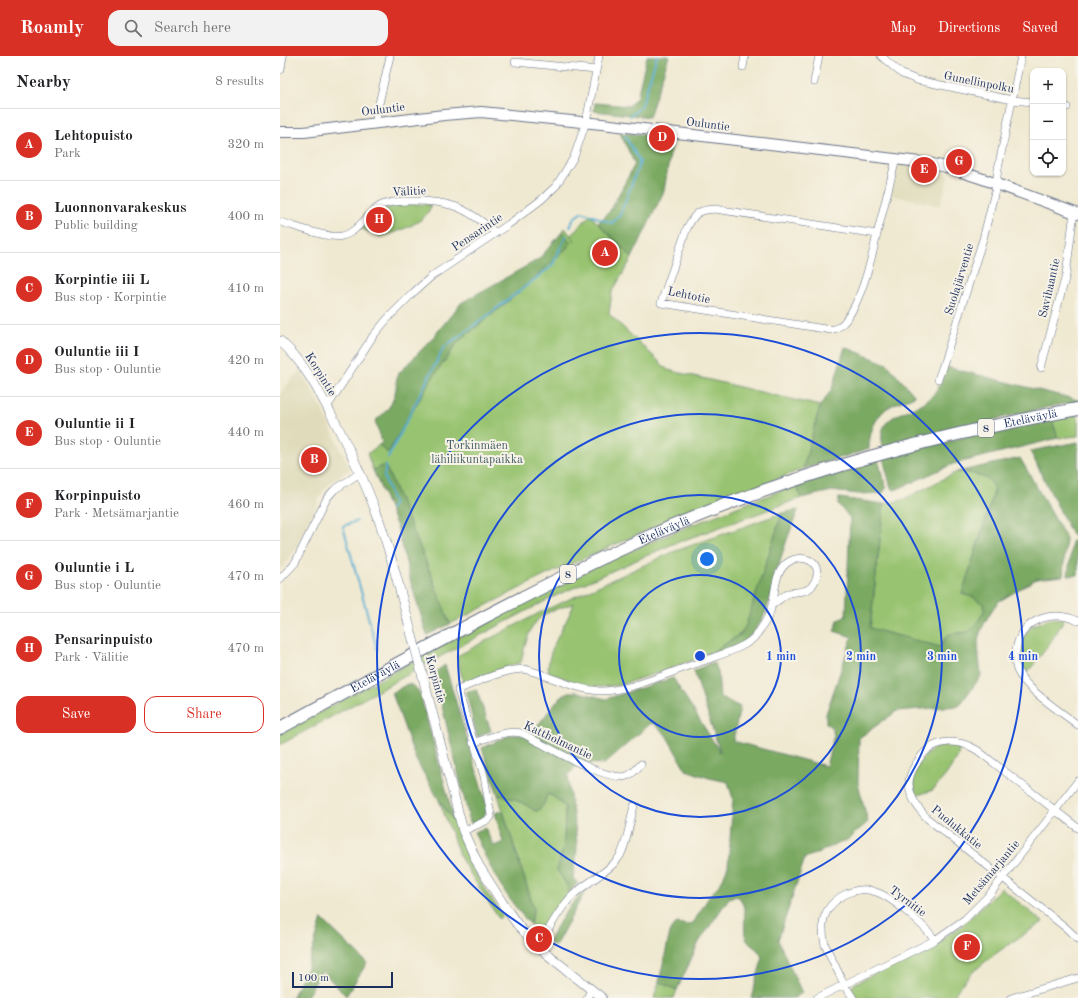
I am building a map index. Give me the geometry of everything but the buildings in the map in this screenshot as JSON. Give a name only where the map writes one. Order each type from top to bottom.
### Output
[{"type":"highway","name":"Eteläväylä","points":[[280,728],[505,606],[565,576],[631,544],[745,498],[821,471],[871,456],[943,437],[1060,412],[1078,410]]},
{"type":"main road","name":"Ouluntie","points":[[280,132],[304,132],[452,114],[481,112],[586,122],[928,163],[946,167],[1076,213]]},
{"type":"street","points":[[280,69],[282,56]]},
{"type":"street","points":[[376,123],[377,112],[390,56]]},
{"type":"street","name":"Pensarintie","points":[[328,407],[373,336],[388,318],[414,292],[432,276],[541,200],[556,186],[574,157],[586,122],[599,56]]},
{"type":"street","points":[[743,67],[745,56]]},
{"type":"street","points":[[814,82],[819,56]]},
{"type":"street","name":"Gunellinpolku","points":[[881,56],[898,71],[910,78],[1012,100],[1030,102]]},
{"type":"street","name":"Suolajärventie","points":[[938,379],[983,239],[996,184],[1021,56]]},
{"type":"street","points":[[515,62],[596,70]]},
{"type":"street","name":"Lehtotie","points":[[878,234],[715,210],[704,210],[698,212],[693,217],[687,228],[661,302],[833,330],[840,326],[847,318],[867,273],[878,234],[896,159]]},
{"type":"street","name":"Välitie","points":[[280,222],[328,235],[341,236],[346,235],[379,206],[384,204],[394,202],[431,201],[457,207],[470,212],[496,232]]},
{"type":"street","name":"Savihaantie","points":[[1041,368],[1066,275],[1076,213]]},
{"type":"street","name":"Korpintie","points":[[280,341],[294,354],[312,378],[328,407],[344,437],[382,529],[410,628],[463,831],[479,866],[494,892],[517,924],[538,947],[589,994],[602,998]]},
{"type":"street","points":[[280,579],[295,563],[327,498],[334,490],[360,474]]},
{"type":"street","points":[[463,831],[488,820],[491,817],[491,814],[484,776],[458,690],[514,669],[524,669],[590,690],[616,690],[632,686],[739,648],[756,636],[772,606],[780,598],[790,593],[806,590],[812,586],[817,576],[816,566],[812,561],[800,558],[790,561],[782,567],[777,577],[772,606]]},
{"type":"street","points":[[1078,621],[1066,616],[1054,615],[1040,618],[1033,622],[1027,627],[1018,640],[1015,659],[1017,669],[1026,684],[1078,725]]},
{"type":"street","name":"Kattholmantie","points":[[473,743],[499,735],[519,733],[572,760],[613,775],[622,777],[628,776],[641,764]]},
{"type":"street","name":"Puolukkatie","points":[[1078,828],[977,750],[969,746],[955,742],[947,742],[932,747],[921,756],[909,779],[909,786],[916,806],[928,819],[1066,927],[1078,939]]},
{"type":"street","name":"Metsämarjantie","points":[[817,998],[935,940],[959,923],[978,907],[1003,878],[1078,781]]},
{"type":"street","points":[[538,947],[565,904],[572,896],[615,862],[621,855],[634,806]]},
{"type":"street","name":"Tyrnitie","points":[[852,998],[825,945],[823,932],[825,917],[829,908],[842,896],[859,890],[878,892],[887,897],[923,926],[935,940]]},
{"type":"street","points":[[1011,998],[1078,978]]},
{"type":"shaded area","points":[[899,163],[930,168],[949,174],[940,206],[891,195]]},
{"type":"shaded area","points":[[300,370],[318,401],[350,469],[332,481],[323,491],[296,548],[280,569],[280,393]]},
{"type":"green space","points":[[647,56],[669,56],[649,117],[594,111],[595,103],[629,106],[637,97]]},
{"type":"green space","points":[[620,133],[673,137],[664,191],[632,258],[598,223],[610,211],[635,164]]},
{"type":"green space","points":[[398,205],[431,205],[424,217],[418,222],[403,229],[381,237],[360,228],[376,211]]},
{"type":"green space","name":"Torkinmäen lähiliikuntapaikka","points":[[590,215],[632,258],[612,292],[609,314],[668,370],[820,406],[803,469],[677,517],[544,576],[450,624],[424,557],[385,465],[373,470],[367,454],[379,445],[388,453],[429,383],[458,342],[528,285],[571,244],[563,231],[565,228],[575,241],[571,235]]},
{"type":"green space","points":[[563,231],[571,244],[528,285],[458,342],[429,383],[388,453],[379,445],[382,442],[375,421],[391,404],[395,395],[399,373],[431,340],[461,303],[539,259]]},
{"type":"green space","points":[[845,347],[887,364],[915,396],[893,405],[886,409],[878,417],[873,427],[869,449],[803,469],[820,406],[832,389]]},
{"type":"green space","points":[[947,367],[1078,400],[1078,402],[1058,405],[940,432],[883,447],[882,436],[884,427],[888,421],[894,416],[918,406],[930,398],[939,386]]},
{"type":"green space","points":[[1078,415],[1078,436],[1058,438],[1052,420]]},
{"type":"green space","points":[[1052,420],[1058,438],[953,464],[895,490],[891,488],[883,458],[973,435]]},
{"type":"green space","points":[[1078,442],[1078,535],[1072,535],[1030,451]]},
{"type":"green space","points":[[1020,458],[1066,538],[1063,576],[1036,579],[998,602],[986,621],[978,641],[981,676],[959,706],[897,711],[859,738],[858,783],[868,822],[847,840],[805,858],[778,940],[802,993],[794,998],[751,998],[762,960],[757,949],[746,939],[745,916],[742,902],[739,897],[734,896],[729,898],[699,942],[677,990],[659,982],[671,928],[677,923],[688,925],[693,923],[709,897],[722,881],[728,866],[733,799],[728,782],[709,778],[686,770],[666,735],[651,723],[604,764],[580,763],[568,775],[577,847],[573,878],[578,883],[568,894],[568,887],[557,870],[564,844],[565,807],[553,796],[547,794],[544,804],[539,810],[535,811],[518,801],[498,795],[482,748],[510,735],[530,735],[557,701],[568,692],[578,692],[606,699],[673,678],[720,752],[694,671],[710,663],[715,664],[718,672],[720,697],[740,707],[733,741],[826,766],[834,735],[832,728],[826,723],[826,714],[852,637],[834,631],[838,620],[846,616],[850,518],[838,504],[839,498],[884,504],[870,628],[940,647],[949,635],[968,632],[978,622],[985,609],[983,604],[973,597],[962,594],[993,496],[993,488],[991,483],[983,477],[957,472]]},
{"type":"green space","points":[[878,460],[886,488],[883,493],[858,494],[832,491],[801,498],[797,485]]},
{"type":"green space","points":[[385,465],[424,557],[450,624],[427,635],[411,583],[397,527],[373,470]]},
{"type":"green space","points":[[957,472],[983,477],[991,483],[993,488],[993,496],[962,594],[973,597],[983,604],[985,609],[978,622],[968,632],[948,635],[940,647],[870,629],[884,504],[902,500]]},
{"type":"green space","points":[[797,485],[801,498],[673,544],[553,597],[447,653],[280,745],[280,734],[515,606],[671,534],[734,508]]},
{"type":"green space","points":[[798,510],[782,554],[769,603],[759,624],[752,634],[743,642],[730,649],[711,653],[742,633],[746,625],[782,513]]},
{"type":"green space","points":[[782,513],[746,626],[742,633],[711,653],[672,668],[620,685],[600,687],[586,686],[549,673],[548,665],[553,647],[574,603],[549,612],[537,620],[530,631],[521,662],[463,683],[457,656],[541,612],[673,552]]},
{"type":"green space","points":[[1078,540],[1078,575],[1068,576],[1072,541]]},
{"type":"green space","points":[[1051,618],[1064,619],[1045,650],[1023,677],[1017,659],[1023,636],[1032,626]]},
{"type":"green space","points":[[445,665],[487,806],[484,817],[474,824],[470,822],[434,673]]},
{"type":"green space","points":[[407,684],[415,687],[421,697],[455,823],[439,800],[416,760],[392,693]]},
{"type":"green space","points":[[476,689],[491,731],[477,737],[466,692]]},
{"type":"green space","points":[[961,745],[957,758],[946,775],[933,790],[915,796],[913,777],[919,762],[933,749],[941,746]]},
{"type":"green space","points":[[546,794],[553,796],[565,807],[564,844],[557,870],[568,887],[568,894],[540,936],[530,924],[534,909],[498,795],[518,801],[535,811],[539,810],[544,804]]},
{"type":"green space","points":[[439,800],[455,823],[466,853],[485,890],[503,915],[499,919],[460,857]]},
{"type":"green space","points":[[503,811],[534,909],[530,924],[505,892],[485,856],[474,832],[485,828],[494,846],[503,842],[495,813]]},
{"type":"green space","points":[[590,886],[583,895],[555,946],[548,942],[566,912]]},
{"type":"green space","points":[[1001,888],[1043,922],[1006,946],[980,966],[959,987],[953,998],[856,998],[851,989],[854,984],[938,942],[965,923]]},
{"type":"green space","points":[[322,919],[367,963],[346,996],[322,971],[306,998],[292,998],[307,968]]},
{"type":"green space","points":[[659,982],[677,990],[674,998],[654,998]]},
{"type":"waterway","points":[[630,116],[641,107],[657,56]]},
{"type":"waterway","points":[[570,227],[574,218],[582,212],[612,223],[620,215],[640,162],[625,136]]},
{"type":"waterway","points":[[388,458],[444,347],[552,266],[566,236]]},
{"type":"waterway","points":[[386,465],[384,477],[394,504],[390,509]]},
{"type":"waterway","points":[[357,521],[343,526],[377,649]]},
{"type":"place","name":"Ouluntie iii I","points":[[662,138]]},
{"type":"place","name":"Ouluntie i L","points":[[959,162]]},
{"type":"place","name":"Ouluntie ii I","points":[[924,170]]},
{"type":"place","name":"Pensarinpuisto","points":[[379,220]]},
{"type":"place","name":"Lehtopuisto","points":[[605,253]]},
{"type":"place","name":"Luonnonvarakeskus","points":[[314,460]]},
{"type":"place","name":"Korpintie iii L","points":[[539,939]]},
{"type":"place","name":"Korpinpuisto","points":[[967,947]]}]
